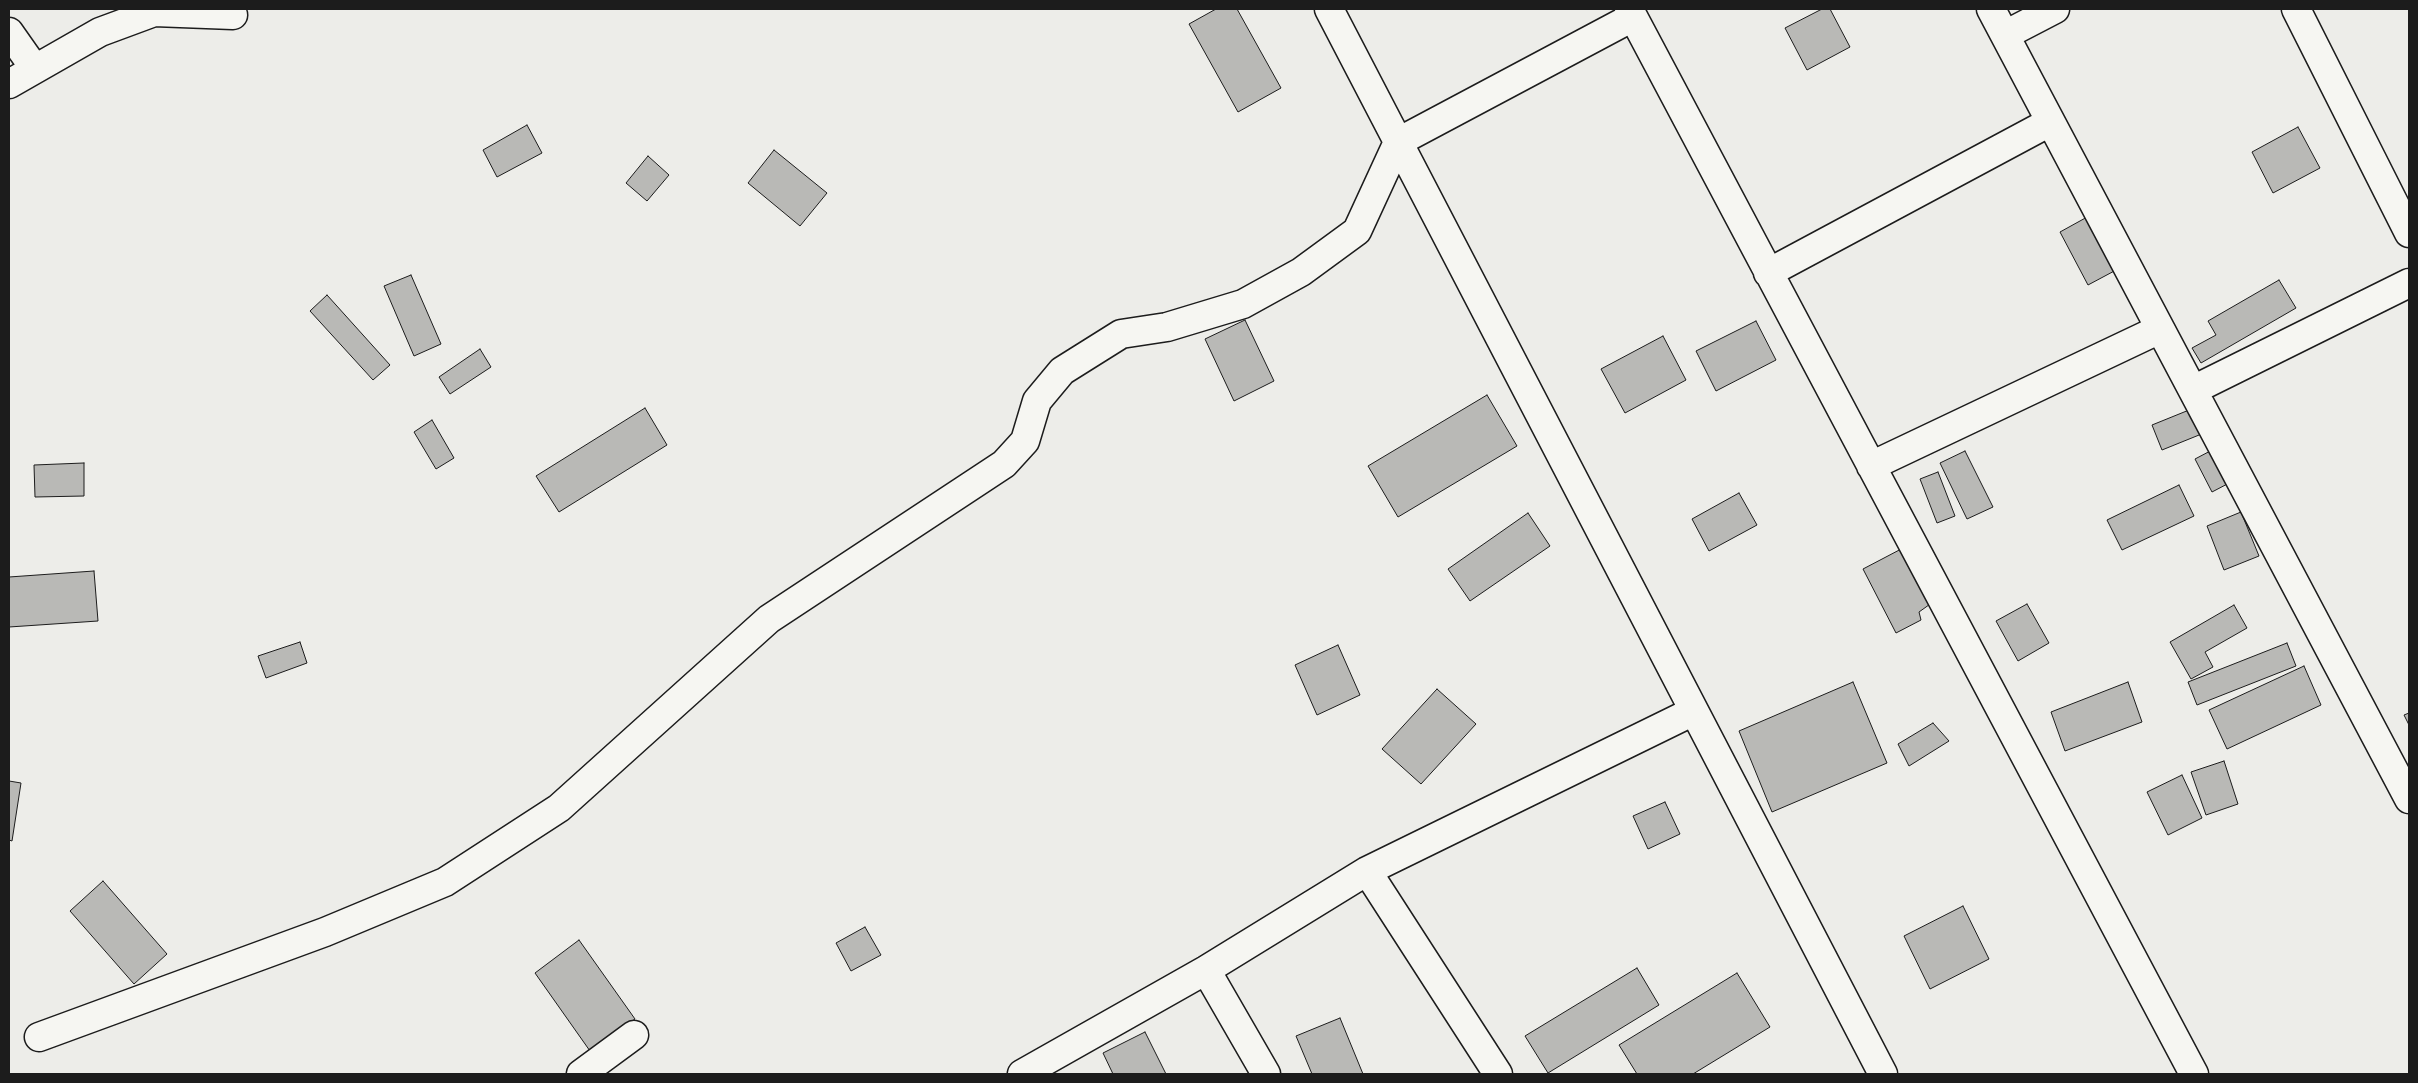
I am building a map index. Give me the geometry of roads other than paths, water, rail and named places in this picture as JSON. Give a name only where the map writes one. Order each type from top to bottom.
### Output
[{"type":"street","points":[[1329,9],[1883,1074]]},
{"type":"street","points":[[1991,9],[2409,799]]},
{"type":"street","points":[[2004,35],[2055,9]]},
{"type":"street","points":[[2296,9],[2409,233]]},
{"type":"street","points":[[9,84],[100,32],[154,12],[233,15]]},
{"type":"street","points":[[39,1037],[325,932],[445,882],[559,808],[769,620],[1004,464],[1025,441],[1037,401],[1062,372],[1120,334],[1167,327],[1243,304],[1301,272],[1357,231],[1398,142],[1631,13],[2194,1074]]},
{"type":"street","points":[[9,32],[35,69]]},
{"type":"street","points":[[1768,272],[2050,122]]},
{"type":"street","points":[[2193,390],[2409,283]]},
{"type":"street","points":[[1871,466],[2160,329]]},
{"type":"street","points":[[1022,1074],[1206,970],[1367,871],[1694,711]]},
{"type":"street","points":[[1367,871],[1498,1074]]},
{"type":"street","points":[[1206,970],[1266,1074]]},
{"type":"street","points":[[581,1074],[634,1035]]}]
